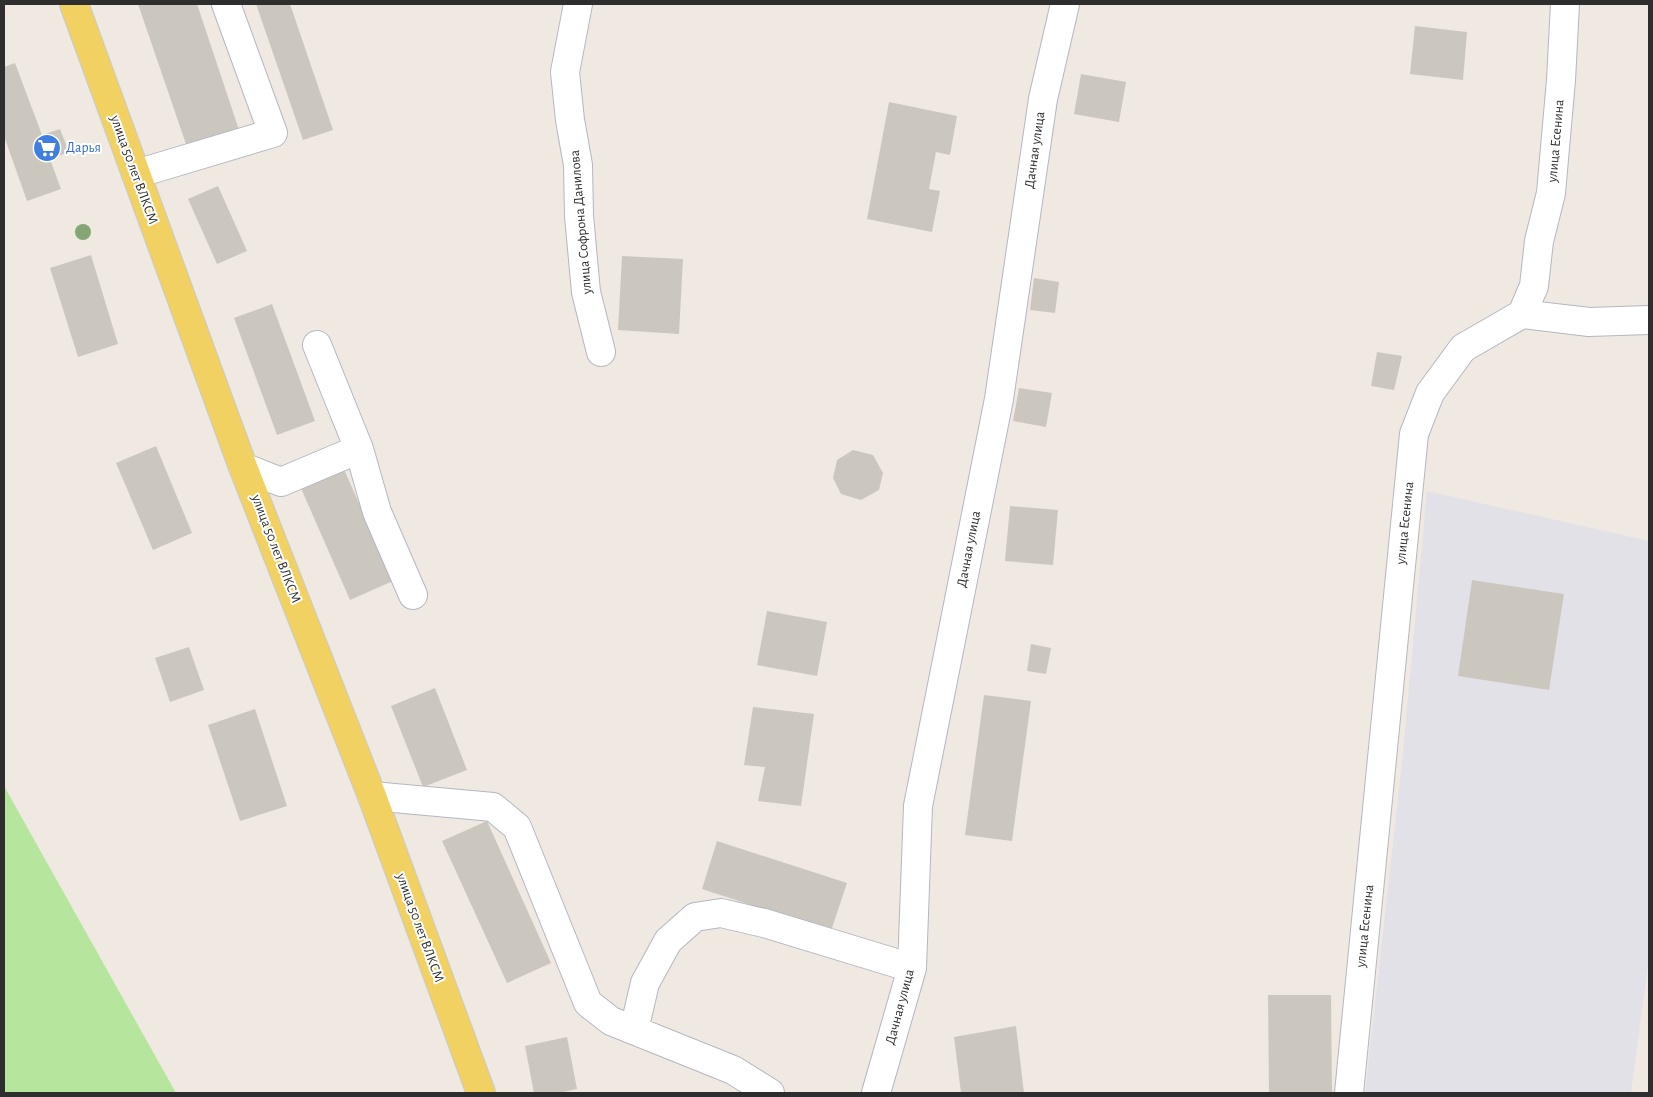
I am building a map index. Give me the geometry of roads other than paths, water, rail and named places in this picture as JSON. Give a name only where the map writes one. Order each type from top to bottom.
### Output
[{"type":"main road","name":"улица 50 лет ВЛКСМ","points":[[74,4],[243,466],[372,796],[481,1093]]},
{"type":"street","points":[[136,174],[273,133],[226,4]]},
{"type":"street","name":"улица Софрона Данилова","points":[[578,4],[565,72],[570,120],[578,165],[579,216],[586,292],[601,352]]},
{"type":"street","name":"Дачная улица","points":[[876,1093],[912,968],[918,806],[999,399],[1043,98],[1065,4]]},
{"type":"street","name":"улица Есенина","points":[[1349,1093],[1414,434],[1430,393],[1463,348],[1522,314],[1534,286],[1539,242],[1551,192],[1561,80],[1565,4]]},
{"type":"street","points":[[1522,314],[1589,322],[1649,320]]},
{"type":"street","points":[[317,345],[359,449],[377,512],[413,595]]},
{"type":"street","points":[[243,466],[281,482],[359,449]]},
{"type":"street","points":[[372,796],[493,807],[517,828],[588,1003],[611,1021],[733,1070],[770,1093]]},
{"type":"street","points":[[634,1030],[646,983],[668,941],[694,918],[721,913],[764,923],[912,968]]},
{"type":"place","name":"Дарья","points":[[47,148]]}]
